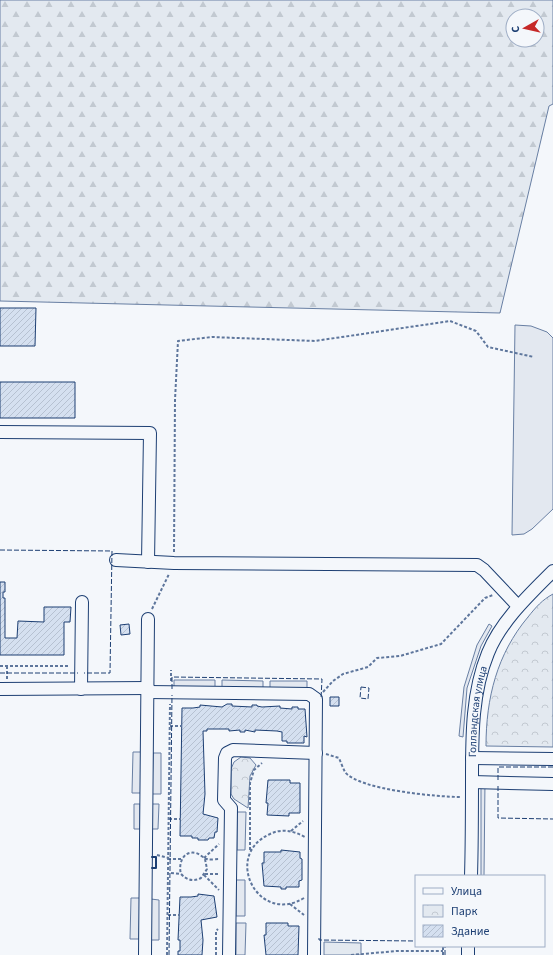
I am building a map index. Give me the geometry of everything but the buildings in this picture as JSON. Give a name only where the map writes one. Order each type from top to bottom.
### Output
[{"type":"street","points":[[0,432],[150,433],[148,562]]},
{"type":"street","points":[[116,560],[174,563],[477,565],[484,570],[518,606]]},
{"type":"street","name":"Голландская улица","points":[[472,875],[472,758],[475,702],[481,673],[488,652],[518,606],[553,571]]},
{"type":"street","points":[[81,689],[82,602]]},
{"type":"street","points":[[145,955],[148,619]]},
{"type":"street","points":[[0,689],[148,690],[170,693],[308,694],[316,699],[314,955]]},
{"type":"street","points":[[229,955],[231,808],[224,800],[225,758],[227,753],[233,750],[316,753]]},
{"type":"street","points":[[472,758],[553,759]]},
{"type":"street","points":[[472,782],[553,784]]},
{"type":"path","points":[[148,619],[157,596],[174,563],[175,400],[178,342],[212,337],[315,341],[450,322],[476,331],[488,347],[534,356]]},
{"type":"path","points":[[316,699],[333,681],[343,674],[368,667],[377,658],[400,656],[441,644],[485,598],[506,594]]},
{"type":"path","points":[[0,666],[81,667]]},
{"type":"path","points":[[167,955],[171,670]]},
{"type":"path","points":[[170,726],[182,726]]},
{"type":"path","points":[[316,753],[339,758],[346,773],[361,783],[416,795],[461,798]]},
{"type":"path","points":[[251,851],[249,846],[251,776],[258,765],[264,762]]},
{"type":"path","points":[[169,819],[181,819]]},
{"type":"path","points":[[290,831],[306,819]]},
{"type":"path","points":[[306,897],[289,904],[270,902],[255,891],[247,874],[248,860],[251,851],[256,843],[267,835],[281,831],[290,831],[307,839]]},
{"type":"path","points":[[204,858],[221,842]]},
{"type":"path","points":[[171,873],[181,874],[188,879],[197,880],[204,875],[207,864],[204,858],[193,852],[185,855],[182,859],[180,869],[181,874]]},
{"type":"path","points":[[161,855],[168,858],[182,859]]},
{"type":"path","points":[[204,875],[220,891]]},
{"type":"path","points":[[289,904],[306,916]]},
{"type":"path","points":[[168,915],[180,915]]},
{"type":"path","points":[[442,955],[443,947]]},
{"type":"path","points":[[351,955],[397,951],[443,951]]},
{"type":"green space","points":[[0,0],[553,0],[553,104],[549,106],[500,313],[0,301]]},
{"type":"green space","points":[[553,594],[553,747],[486,746],[488,711],[491,694],[501,661],[517,631],[539,604]]},
{"type":"green space","points":[[241,757],[250,758],[256,765],[250,776],[248,808],[234,799],[231,794],[231,769],[234,762]]},
{"type":"green space","points":[[324,942],[361,943],[361,955],[324,955]]},
{"type":"shaded area","points":[[515,325],[531,326],[547,332],[553,338],[553,509],[532,529],[524,534],[512,535]]},
{"type":"shaded area","points":[[489,624],[492,626],[481,646],[467,688],[463,737],[459,736],[464,687],[477,645]]},
{"type":"shaded area","points":[[174,680],[215,680],[215,689],[174,688]]},
{"type":"shaded area","points":[[222,680],[263,681],[263,689],[222,689]]},
{"type":"shaded area","points":[[270,681],[307,681],[307,690],[270,689]]},
{"type":"shaded area","points":[[133,752],[141,752],[141,793],[132,793]]},
{"type":"shaded area","points":[[153,753],[161,753],[161,794],[152,794]]},
{"type":"shaded area","points":[[481,781],[485,781],[484,875],[481,875]]},
{"type":"shaded area","points":[[134,804],[140,804],[140,829],[134,829]]},
{"type":"shaded area","points":[[152,804],[159,804],[158,829],[152,829]]},
{"type":"shaded area","points":[[237,812],[246,812],[245,850],[237,850]]},
{"type":"shaded area","points":[[236,880],[245,880],[245,916],[236,916]]},
{"type":"shaded area","points":[[131,898],[140,898],[139,939],[130,939]]},
{"type":"shaded area","points":[[151,899],[159,900],[159,940],[151,940]]},
{"type":"shaded area","points":[[236,923],[246,923],[245,955],[236,955]]},
{"type":"fence","points":[[0,550],[112,551],[110,673],[84,673]]},
{"type":"fence","points":[[0,673],[78,673]]},
{"type":"fence","points":[[172,689],[172,677],[322,679],[321,699]]},
{"type":"fence","points":[[361,687],[369,688],[368,699],[360,698],[361,687]]},
{"type":"fence","points":[[169,955],[172,695]]},
{"type":"fence","points":[[498,780],[498,767],[553,767]]},
{"type":"fence","points":[[498,786],[498,818],[553,819]]},
{"type":"fence","points":[[319,938],[319,940],[415,941]]},
{"type":"fence","points":[[445,947],[445,955]]},
{"type":"wall","points":[[152,857],[156,857],[156,868],[152,868]]}]
